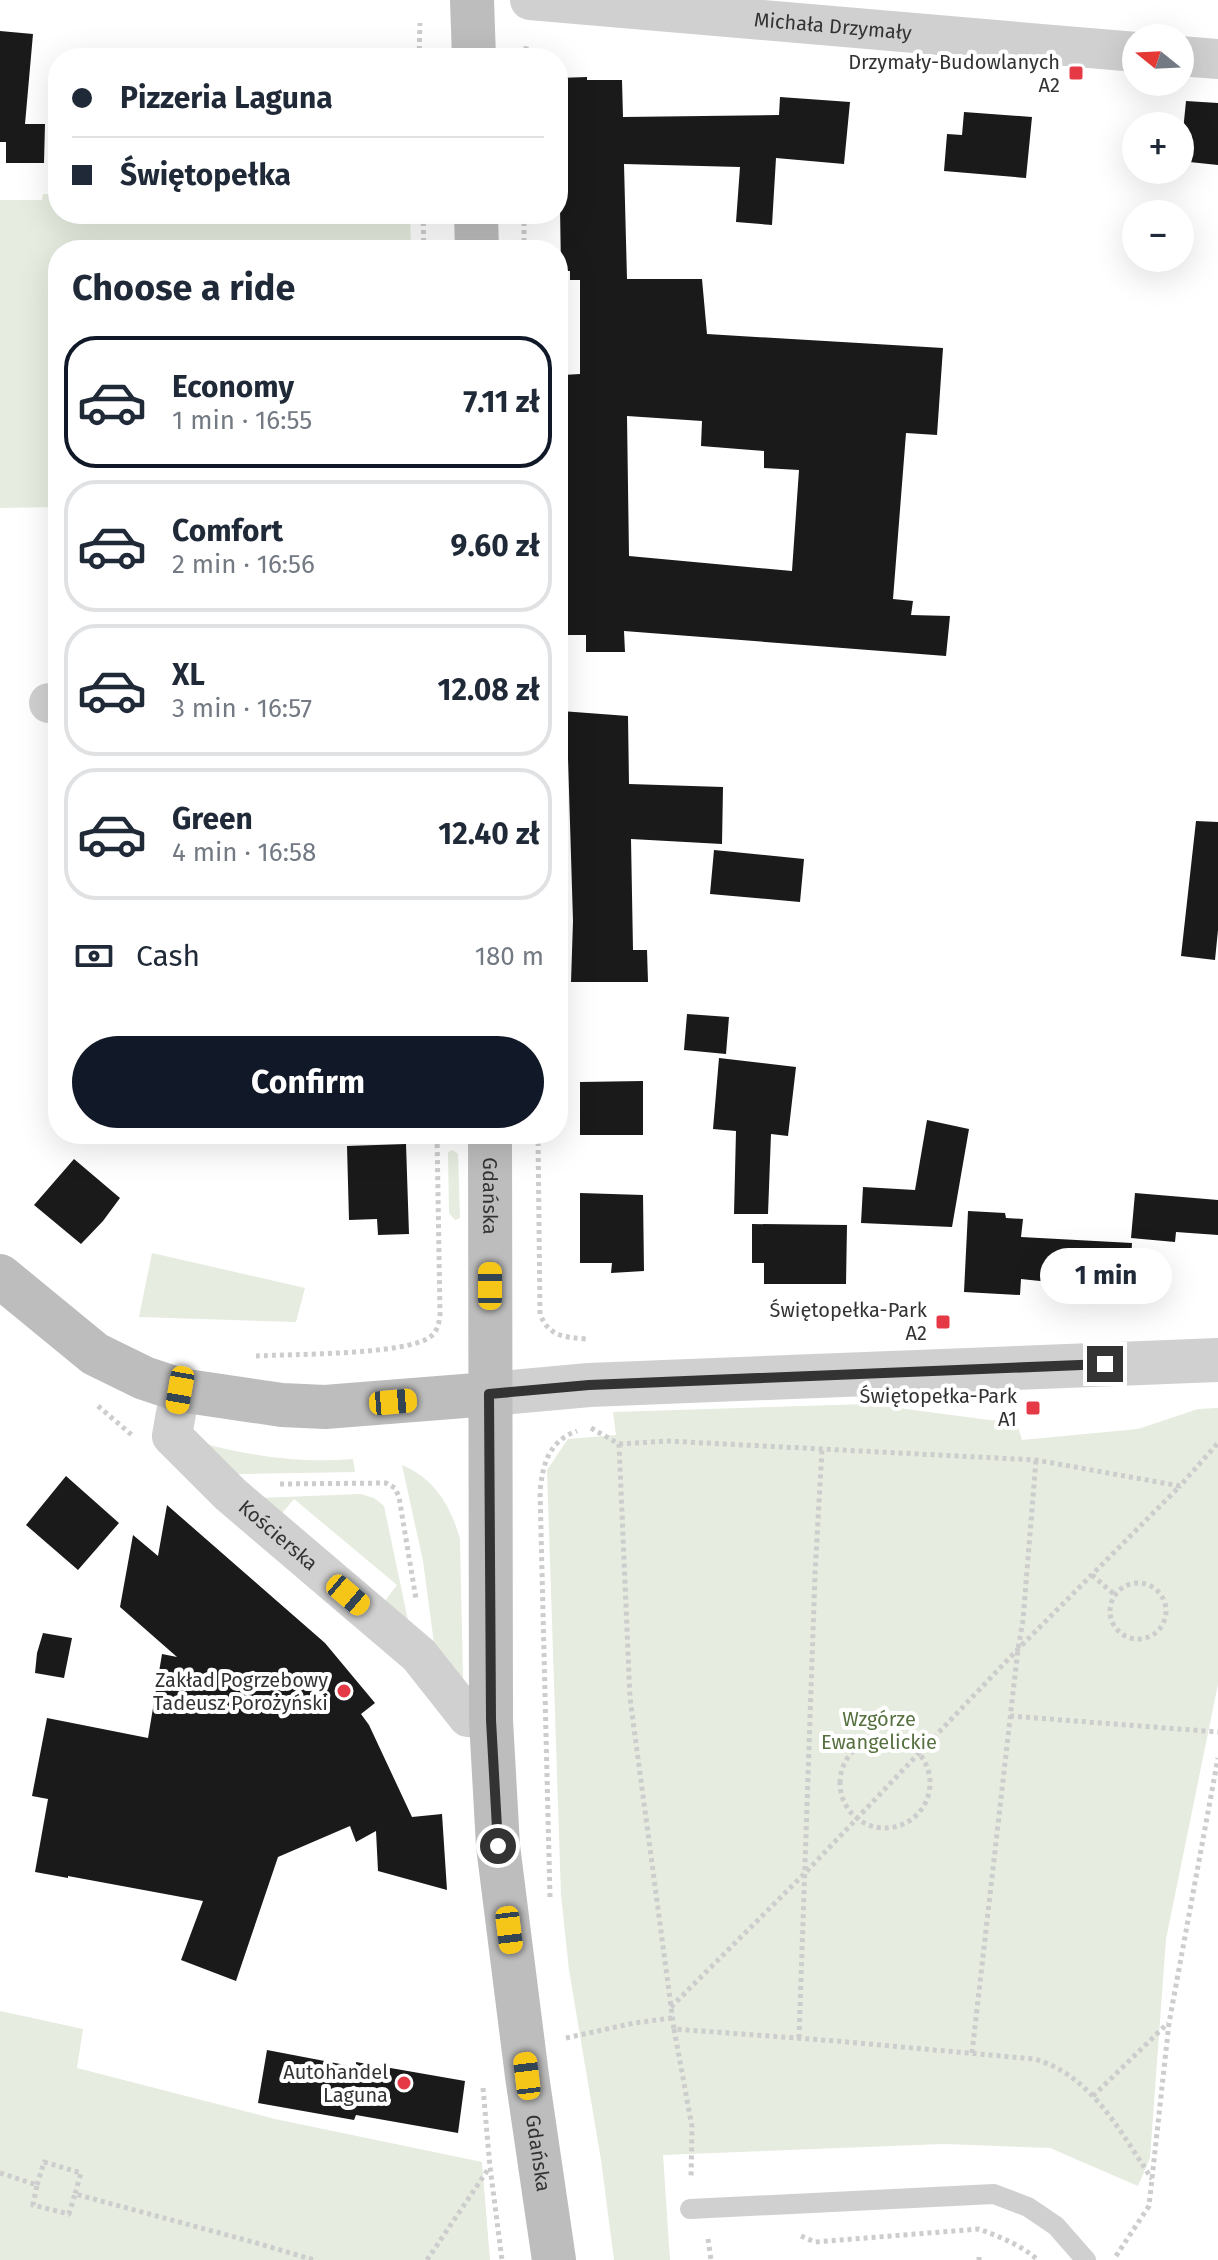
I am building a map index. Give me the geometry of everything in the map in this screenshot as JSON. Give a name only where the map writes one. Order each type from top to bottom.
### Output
[{"type":"main road","points":[[472,0],[474,48]]},
{"type":"main road","name":"Gdańska","points":[[490,1144],[491,1720],[498,1846],[554,2260]]},
{"type":"main road","points":[[0,1276],[95,1354],[144,1378],[180,1390],[282,1405],[325,1407],[489,1394]]},
{"type":"street","name":"Michała Drzymały","points":[[530,0],[1122,51]]},
{"type":"street","points":[[1194,57],[1218,59]]},
{"type":"street","points":[[489,1394],[589,1385],[1218,1360]]},
{"type":"street","name":"Kościerska","points":[[180,1390],[172,1436],[230,1494],[419,1655],[468,1717],[491,1720]]},
{"type":"lane","points":[[690,2209],[994,2194],[1028,2207],[1056,2226],[1086,2260]]},
{"type":"path","points":[[419,48],[420,23]]},
{"type":"path","points":[[526,48],[527,43]]},
{"type":"path","points":[[250,1356],[362,1352],[417,1343],[430,1337],[439,1325],[440,1315],[437,1144]]},
{"type":"path","points":[[538,1144],[540,1314],[545,1326],[563,1337],[586,1339]]},
{"type":"path","points":[[97,1405],[133,1436]]},
{"type":"path","points":[[552,1908],[546,1754],[542,1469],[555,1445],[565,1436],[592,1428],[619,1444],[666,1441],[1036,1460],[1180,1486]]},
{"type":"path","points":[[670,2008],[806,1872],[1218,1443]]},
{"type":"path","points":[[619,1444],[630,1698],[670,2008],[692,2127]]},
{"type":"path","points":[[799,2038],[822,1449]]},
{"type":"path","points":[[972,2053],[1023,1620],[1036,1460]]},
{"type":"path","points":[[230,1494],[238,1485],[386,1483],[395,1488],[425,1647],[419,1655]]},
{"type":"path","points":[[1092,1575],[1115,1595]]},
{"type":"path","points":[[1135,1583],[1154,1587],[1166,1603],[1167,1613],[1159,1631],[1141,1639],[1123,1635],[1111,1619],[1110,1610],[1115,1595],[1135,1583]]},
{"type":"path","points":[[1010,1716],[1218,1732]]},
{"type":"path","points":[[880,1737],[902,1740],[920,1753],[928,1767],[931,1784],[928,1801],[918,1815],[905,1825],[888,1829],[872,1827],[856,1819],[843,1802],[841,1791],[840,1781],[846,1760],[861,1745],[880,1737]]},
{"type":"path","points":[[1113,2260],[1149,2206],[1169,2023],[1218,1758]]},
{"type":"path","points":[[564,2024],[566,2038],[672,2018]]},
{"type":"path","points":[[1093,2096],[1169,2023]]},
{"type":"path","points":[[674,2029],[972,2053],[1045,2062],[1070,2075],[1100,2102],[1152,2179]]},
{"type":"path","points":[[481,2075],[502,2260]]},
{"type":"path","points":[[44,2162],[81,2173],[75,2194],[69,2214],[33,2205],[44,2162]]},
{"type":"path","points":[[427,2260],[490,2167]]},
{"type":"path","points":[[0,2173],[37,2185]]},
{"type":"path","points":[[75,2194],[314,2260]]},
{"type":"path","points":[[801,2236],[815,2242],[979,2229],[1029,2252],[1038,2260]]},
{"type":"green space","points":[[43,194],[48,194],[48,224],[410,224],[411,240],[48,240],[48,507],[0,508],[0,200],[42,200]]},
{"type":"green space","points":[[453,1150],[458,1154],[460,1218],[455,1220],[449,1213],[448,1152]]},
{"type":"green space","points":[[152,1253],[305,1288],[296,1322],[139,1317]]},
{"type":"green space","name":"Wzgórze Ewangelickie","points":[[868,1404],[1016,1421],[1022,1440],[1138,1429],[1198,1409],[1218,1408],[1218,1684],[1166,1939],[1150,2158],[1138,2186],[1050,2148],[944,2144],[663,2155],[670,2260],[614,2260],[601,2160],[569,1970],[561,1895],[547,1470],[568,1439],[616,1435],[613,1412]]},
{"type":"green space","points":[[209,1445],[280,1458],[353,1459],[355,1472],[238,1474],[204,1451]]},
{"type":"green space","points":[[402,1465],[423,1477],[440,1494],[452,1515],[460,1539],[463,1679],[435,1651],[423,1561]]},
{"type":"green space","points":[[361,1494],[374,1498],[384,1506],[410,1630],[381,1606],[397,1585],[294,1499],[277,1519],[259,1498]]},
{"type":"green space","points":[[0,2011],[83,2029],[77,2068],[275,2119],[482,2162],[490,2260],[0,2260]]},
{"type":"building","points":[[0,31],[33,34],[25,124],[45,124],[44,163],[6,163],[6,142],[0,142]]},
{"type":"building","points":[[568,78],[622,80],[623,117],[779,115],[780,97],[850,102],[844,164],[776,158],[772,225],[736,222],[740,167],[624,164],[627,279],[702,279],[707,334],[943,348],[937,435],[906,433],[893,599],[913,601],[911,615],[950,616],[946,656],[624,631],[625,652],[586,652],[586,635],[568,635],[568,375],[580,374],[580,280],[570,280],[568,240],[561,240],[560,224],[568,224]],"holes":[[[627,416],[702,421],[701,446],[764,451],[764,468],[799,470],[792,571],[629,556]]]},
{"type":"building","points":[[1186,101],[1218,103],[1218,165],[1194,162],[1194,112],[1185,112]]},
{"type":"building","points":[[964,112],[1032,117],[1026,178],[944,171],[947,134],[962,135]]},
{"type":"building","points":[[568,712],[628,716],[629,784],[723,787],[722,844],[631,839],[633,950],[647,950],[648,982],[571,982],[573,921]]},
{"type":"building","points":[[1196,821],[1218,822],[1215,960],[1181,956]]},
{"type":"building","points":[[714,850],[804,859],[800,902],[710,894]]},
{"type":"building","points":[[687,1014],[729,1017],[726,1054],[684,1050]]},
{"type":"building","points":[[719,1058],[796,1067],[788,1136],[771,1134],[768,1214],[734,1214],[736,1131],[713,1129]]},
{"type":"building","points":[[643,1081],[643,1135],[580,1135],[580,1082]]},
{"type":"building","points":[[927,1120],[969,1129],[952,1227],[861,1223],[863,1187],[915,1190]]},
{"type":"building","points":[[406,1144],[409,1234],[378,1235],[377,1219],[349,1220],[347,1146]]},
{"type":"building","points":[[74,1159],[120,1198],[81,1244],[34,1205]]},
{"type":"building","points":[[580,1193],[643,1195],[644,1271],[611,1273],[612,1263],[580,1263]]},
{"type":"building","points":[[1135,1193],[1218,1200],[1218,1235],[1176,1232],[1175,1242],[1131,1238]]},
{"type":"building","points":[[968,1211],[1005,1213],[1006,1218],[1023,1219],[1021,1237],[1132,1243],[1129,1297],[1098,1295],[1097,1287],[1021,1279],[1020,1295],[964,1292]]},
{"type":"building","points":[[752,1224],[847,1225],[846,1284],[764,1284],[764,1263],[752,1263]]},
{"type":"building","points":[[66,1476],[119,1523],[78,1570],[26,1525]]},
{"type":"building","points":[[167,1505],[325,1643],[375,1703],[361,1714],[412,1817],[442,1814],[447,1890],[378,1871],[376,1831],[356,1842],[350,1826],[278,1857],[236,1981],[181,1960],[203,1901],[35,1872],[48,1799],[32,1796],[47,1718],[148,1738],[162,1654],[177,1657],[120,1607],[133,1535],[158,1556]]},
{"type":"building","points":[[43,1633],[72,1638],[64,1678],[35,1673]]},
{"type":"building","points":[[267,2050],[356,2067],[356,2062],[465,2081],[458,2133],[356,2115],[354,2120],[258,2103]]},
{"type":"place","name":"Drzymały-Budowlanych A2","points":[[1076,73]]},
{"type":"place","name":"Świętopełka-Park A2","points":[[943,1322]]},
{"type":"place","name":"Świętopełka-Park A1","points":[[1033,1408]]},
{"type":"place","name":"Zakład Pogrzebowy Tadeusz Porożyński","points":[[344,1691]]},
{"type":"place","name":"Autohandel Laguna","points":[[404,2083]]},
{"type":"route","points":[[498,1846],[491,1720],[489,1394],[589,1385],[1105,1364]]}]
